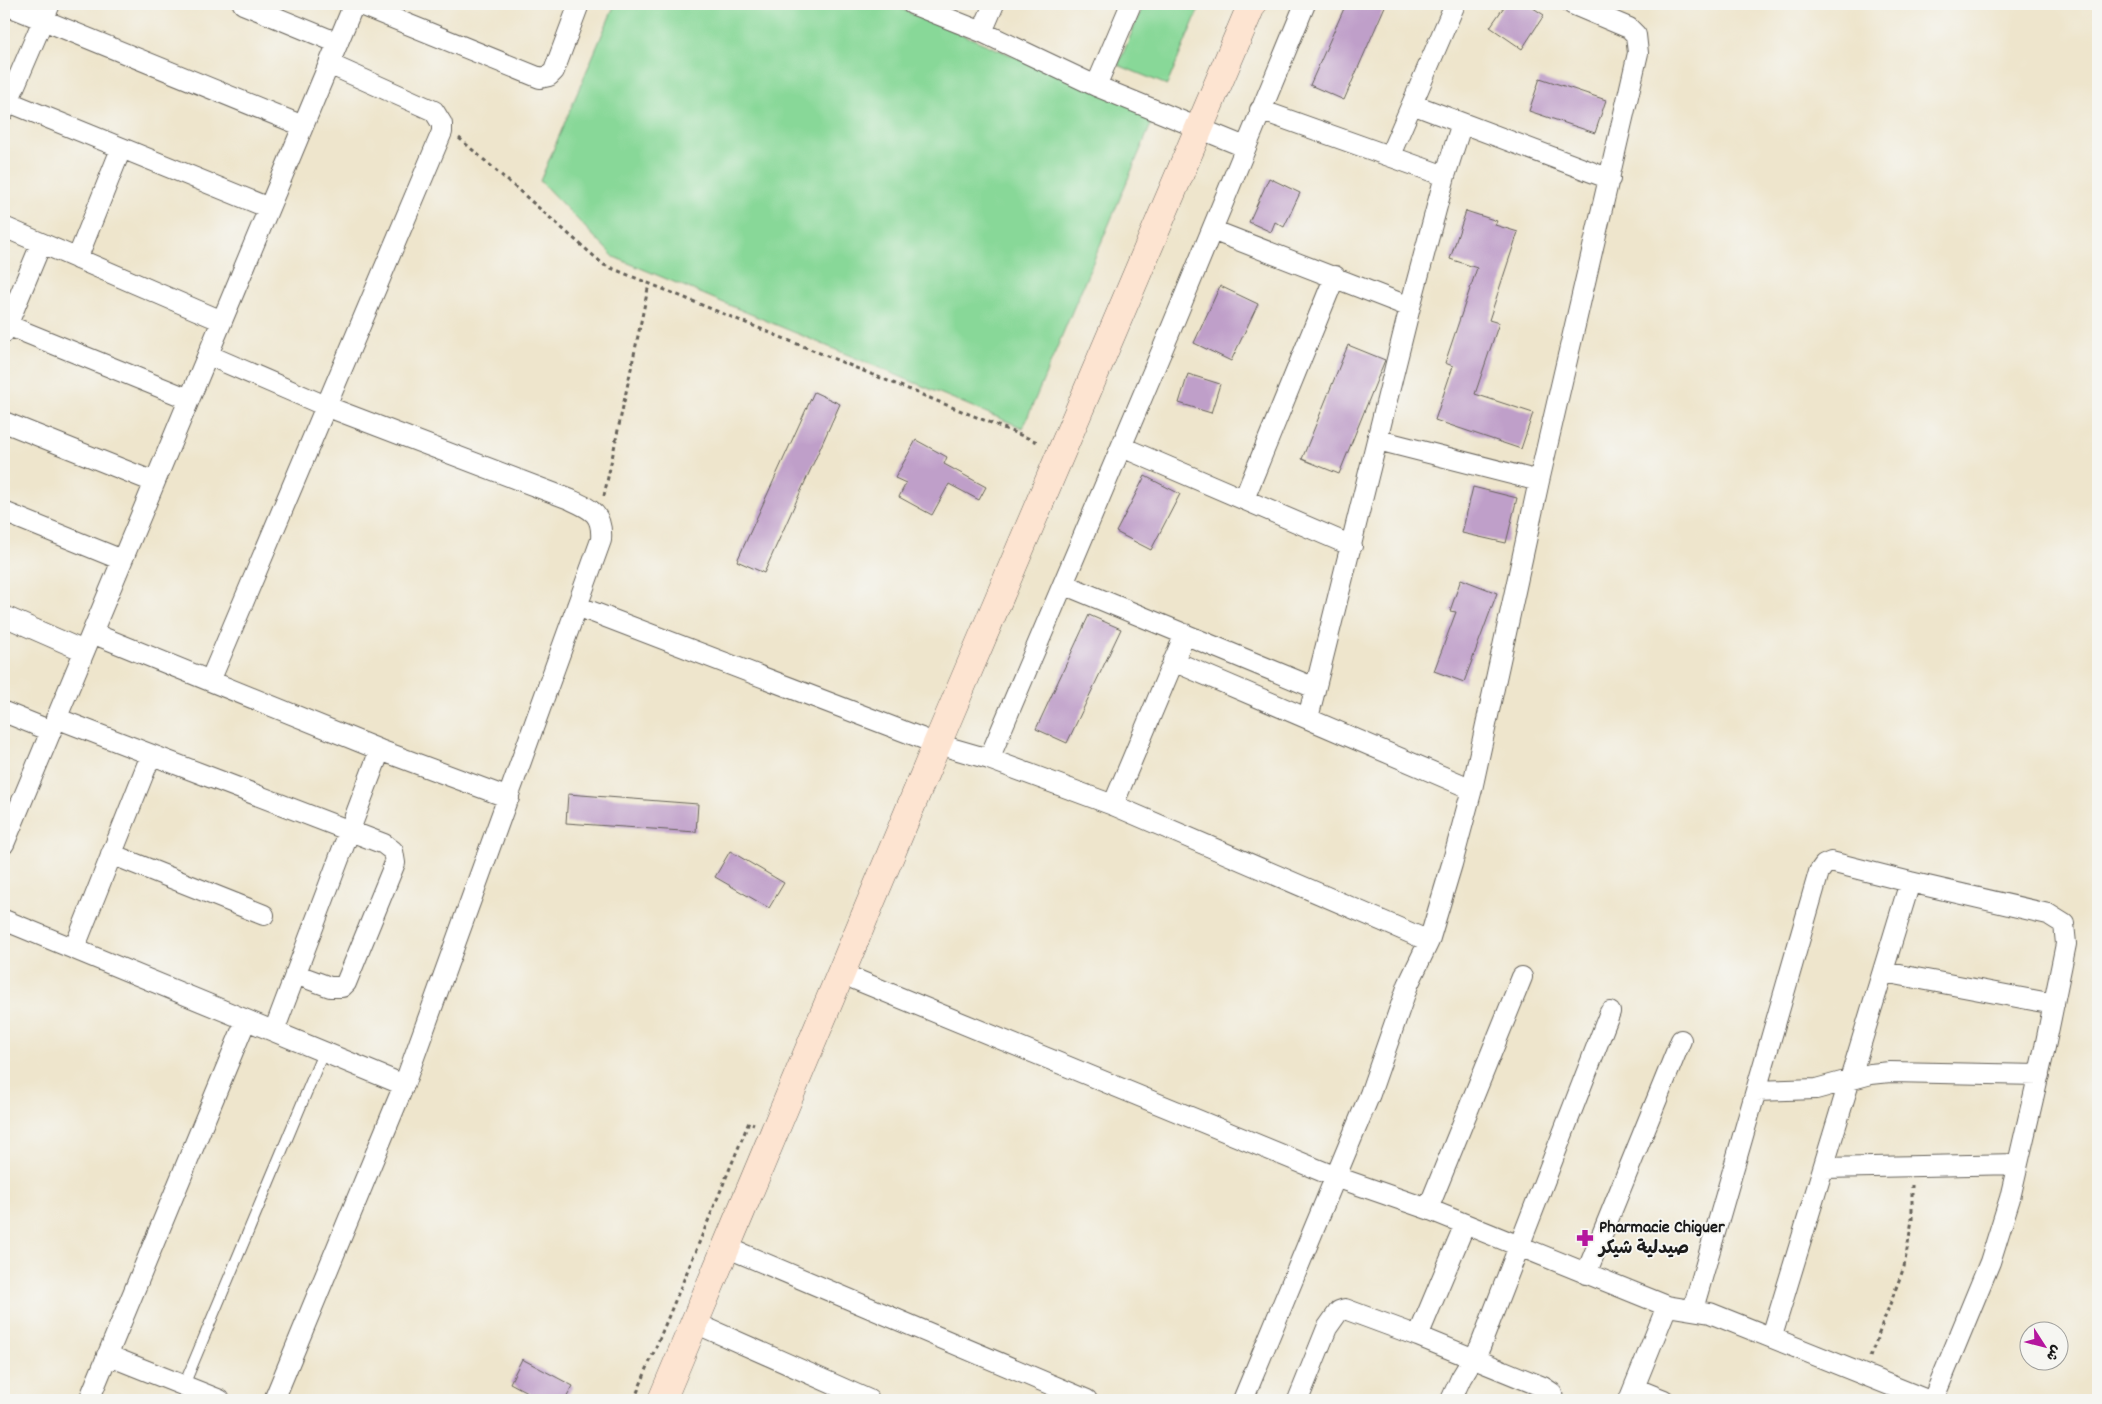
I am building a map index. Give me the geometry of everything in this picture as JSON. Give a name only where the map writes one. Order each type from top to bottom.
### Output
[{"type":"main road","points":[[662,1400],[936,744],[1252,4]]},
{"type":"street","points":[[4,4],[47,11],[303,126]]},
{"type":"street","points":[[242,4],[338,43]]},
{"type":"street","points":[[4,844],[11,808],[53,725],[354,4]]},
{"type":"street","points":[[358,4],[532,77],[540,78],[549,76],[554,71],[578,4]]},
{"type":"street","points":[[912,4],[982,32],[1096,86],[1245,147]]},
{"type":"street","points":[[982,32],[994,4]]},
{"type":"street","points":[[1096,86],[1131,4]]},
{"type":"street","points":[[989,759],[1122,446],[1305,4]]},
{"type":"street","points":[[1390,155],[1455,4]]},
{"type":"street","points":[[1243,1400],[1370,1094],[1408,985],[1428,941],[1452,864],[1472,789],[1539,480],[1610,179],[1639,43],[1636,35],[1629,28],[1572,4]]},
{"type":"street","points":[[47,11],[5,104],[121,148],[269,208]]},
{"type":"street","points":[[210,681],[328,407],[442,132],[442,124],[434,111],[329,64]]},
{"type":"street","points":[[1412,104],[1610,179]]},
{"type":"street","points":[[1260,110],[1390,155],[1444,176]]},
{"type":"street","points":[[1308,718],[1410,307],[1444,176],[1462,123]]},
{"type":"street","points":[[77,259],[121,148]]},
{"type":"street","points":[[4,227],[222,321]]},
{"type":"street","points":[[1212,230],[1335,276],[1410,307]]},
{"type":"street","points":[[41,244],[6,329],[189,399]]},
{"type":"street","points":[[1244,498],[1335,276]]},
{"type":"street","points":[[208,355],[328,407],[569,499],[593,512],[599,519],[602,529],[600,540],[509,798],[404,1085],[274,1400]]},
{"type":"street","points":[[4,422],[154,482]]},
{"type":"street","points":[[1378,440],[1539,480]]},
{"type":"street","points":[[1122,446],[1352,546]]},
{"type":"street","points":[[4,512],[122,560]]},
{"type":"street","points":[[1064,584],[1315,688]]},
{"type":"street","points":[[576,606],[936,744],[989,759],[1113,805],[1428,941]]},
{"type":"street","points":[[4,616],[210,681],[380,750],[509,798]]},
{"type":"street","points":[[1113,805],[1185,634]]},
{"type":"street","points":[[1173,661],[1472,789]]},
{"type":"street","points":[[4,712],[151,754],[390,848],[395,856],[395,862],[346,983],[342,987],[330,987],[295,974]]},
{"type":"street","points":[[274,1031],[380,750]]},
{"type":"street","points":[[74,949],[151,754]]},
{"type":"street","points":[[112,854],[264,915]]},
{"type":"street","points":[[1693,1309],[1819,872],[1824,865],[1831,862],[2058,918],[2064,924],[2067,939],[2039,1075],[2010,1198],[1990,1262],[1933,1400]]},
{"type":"street","points":[[1772,1336],[1852,1080],[1910,882]]},
{"type":"street","points":[[4,920],[404,1085]]},
{"type":"street","points":[[1884,972],[2054,1004]]},
{"type":"street","points":[[840,974],[1336,1176],[1428,1209],[1666,1306],[1710,1312],[1927,1400]]},
{"type":"street","points":[[1428,1209],[1522,977]]},
{"type":"street","points":[[1451,1400],[1461,1378],[1474,1360],[1520,1248],[1610,1012]]},
{"type":"street","points":[[89,1400],[246,1020]]},
{"type":"street","points":[[1586,1274],[1681,1040]]},
{"type":"street","points":[[1756,1091],[1816,1090],[1890,1072],[2039,1075]]},
{"type":"street","points":[[1824,1168],[2018,1164]]},
{"type":"street","points":[[1418,1336],[1465,1224]]},
{"type":"street","points":[[726,1247],[1087,1400]]},
{"type":"street","points":[[1664,1400],[1631,1394],[1666,1306]]},
{"type":"street","points":[[1298,1400],[1327,1328],[1338,1311],[1354,1311],[1548,1390],[1552,1393],[1552,1400]]},
{"type":"street","points":[[693,1322],[859,1398]]},
{"type":"street","points":[[107,1355],[220,1400]]},
{"type":"lane","points":[[184,1385],[323,1053]]},
{"type":"path","points":[[442,124],[604,265],[1062,451]]},
{"type":"path","points":[[599,519],[649,284]]},
{"type":"path","points":[[1864,1373],[1904,1266],[1912,1220],[1913,1167]]},
{"type":"green space","points":[[615,4],[889,4],[1155,115],[1023,428],[614,257],[540,181]]},
{"type":"green space","points":[[1144,4],[1201,4],[1167,85],[1118,65]]},
{"type":"building","points":[[1346,4],[1386,4],[1344,100],[1310,85]]},
{"type":"building","points":[[1506,4],[1527,4],[1544,15],[1522,49],[1490,27]]},
{"type":"building","points":[[1540,78],[1606,100],[1595,133],[1529,111]]},
{"type":"building","points":[[1269,178],[1300,193],[1284,227],[1275,222],[1271,232],[1249,222]]},
{"type":"building","points":[[1466,211],[1497,221],[1495,225],[1518,232],[1489,320],[1499,323],[1475,394],[1533,413],[1521,449],[1435,420],[1453,366],[1445,363],[1477,268],[1450,259]]},
{"type":"building","points":[[1220,286],[1258,304],[1231,361],[1194,343]]},
{"type":"building","points":[[1348,345],[1385,360],[1339,474],[1302,459]]},
{"type":"building","points":[[1188,374],[1220,384],[1211,413],[1179,403]]},
{"type":"building","points":[[814,392],[840,404],[764,573],[737,561]]},
{"type":"building","points":[[916,440],[947,457],[944,464],[986,487],[979,500],[949,484],[932,515],[899,497],[906,483],[895,478]]},
{"type":"building","points":[[1145,476],[1180,494],[1151,550],[1116,532]]},
{"type":"building","points":[[1473,487],[1517,498],[1506,543],[1462,533]]},
{"type":"building","points":[[1461,579],[1497,593],[1464,682],[1434,671],[1456,612],[1450,611]]},
{"type":"building","points":[[1089,615],[1121,629],[1067,743],[1036,729]]},
{"type":"building","points":[[568,794],[698,804],[696,832],[566,823]]},
{"type":"building","points":[[730,851],[784,883],[769,908],[715,877]]},
{"type":"building","points":[[522,1359],[573,1386],[565,1400],[542,1400],[510,1383]]},
{"type":"place","name":"Pharmacie Chiguer صيدلية شيكر","points":[[1585,1238]]}]
